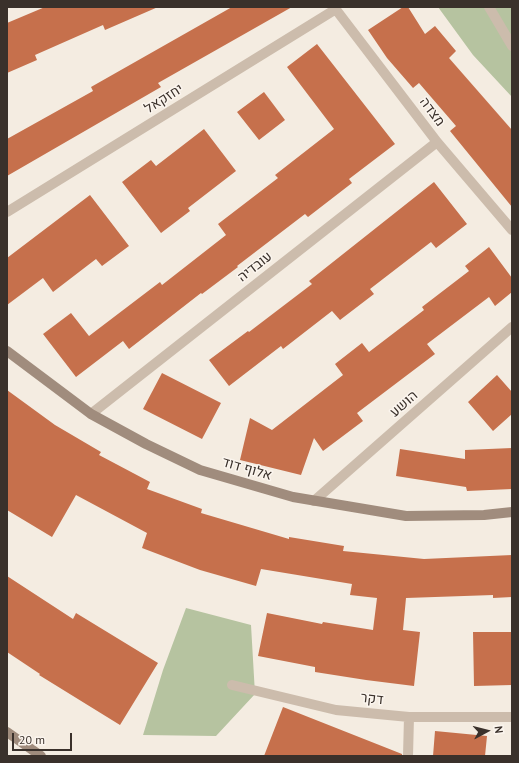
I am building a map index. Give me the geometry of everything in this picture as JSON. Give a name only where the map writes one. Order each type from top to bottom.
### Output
[{"type":"street","points":[[489,7],[512,46]]},
{"type":"street","name":"מצדה","points":[[335,8],[437,142],[512,230]]},
{"type":"street","name":"יחזקאל","points":[[7,212],[335,8]]},
{"type":"street","name":"עובדיה","points":[[91,414],[437,142]]},
{"type":"street","name":"הושע","points":[[314,501],[512,327]]},
{"type":"street","name":"אלוף דוד","points":[[7,351],[91,414],[146,444],[200,470],[293,497],[406,516],[484,515],[512,512]]},
{"type":"street","name":"דקר","points":[[232,685],[336,710],[409,717],[512,717]]},
{"type":"street","points":[[408,756],[409,717]]},
{"type":"street","points":[[7,732],[41,756]]},
{"type":"green space","points":[[438,7],[512,7],[512,97],[473,55]]},
{"type":"green space","points":[[186,608],[251,625],[255,694],[216,736],[143,735],[163,670]]},
{"type":"building","points":[[45,7],[158,7],[105,30],[103,25],[35,55],[37,60],[7,73],[7,23]]},
{"type":"building","points":[[232,7],[292,7],[158,83],[161,87],[7,176],[7,139],[93,91],[91,87]]},
{"type":"building","points":[[403,7],[408,7],[425,34],[435,26],[456,51],[449,58],[512,130],[512,207],[450,131],[456,126],[419,83],[413,88],[387,58],[368,30]]},
{"type":"building","points":[[317,44],[395,144],[349,179],[352,183],[308,217],[305,214],[237,266],[238,267],[202,294],[201,293],[129,349],[123,341],[76,377],[43,334],[71,313],[89,336],[160,282],[162,285],[226,235],[218,224],[278,178],[275,175],[334,129],[287,67]]},
{"type":"building","points":[[264,92],[285,120],[259,140],[237,112]]},
{"type":"building","points":[[204,129],[236,171],[188,208],[190,211],[161,233],[122,182],[151,160],[156,166]]},
{"type":"building","points":[[434,182],[467,224],[436,248],[431,242],[370,289],[374,294],[340,320],[332,311],[283,349],[281,346],[229,386],[209,360],[248,331],[249,332],[312,284],[309,281]]},
{"type":"building","points":[[90,195],[129,246],[102,266],[96,259],[53,292],[43,278],[7,305],[7,258]]},
{"type":"building","points":[[489,247],[512,278],[512,292],[495,306],[489,297],[427,344],[435,354],[357,413],[363,421],[323,451],[314,438],[301,475],[240,460],[250,418],[272,430],[343,375],[335,364],[362,343],[369,352],[424,310],[422,307],[469,271],[465,266]]},
{"type":"building","points":[[162,373],[221,403],[202,439],[143,409]]},
{"type":"building","points":[[497,375],[512,392],[512,414],[493,431],[468,402]]},
{"type":"building","points":[[7,390],[55,425],[101,452],[99,455],[150,482],[147,489],[202,509],[201,513],[289,539],[289,537],[344,546],[343,551],[424,559],[512,555],[512,597],[493,598],[493,595],[406,598],[403,630],[420,632],[414,686],[315,672],[315,667],[258,656],[267,613],[322,624],[323,622],[373,630],[377,598],[350,595],[352,584],[261,569],[256,586],[200,570],[142,548],[147,533],[76,495],[52,537],[7,510]]},
{"type":"building","points":[[512,448],[512,489],[467,491],[466,487],[396,476],[400,449],[465,459],[465,450]]},
{"type":"building","points":[[7,576],[73,619],[76,613],[158,663],[120,725],[39,675],[40,674],[7,652]]},
{"type":"building","points":[[473,632],[512,632],[512,685],[474,686]]},
{"type":"building","points":[[283,707],[402,754],[402,756],[264,756]]},
{"type":"building","points":[[435,731],[487,736],[485,756],[433,756]]}]
